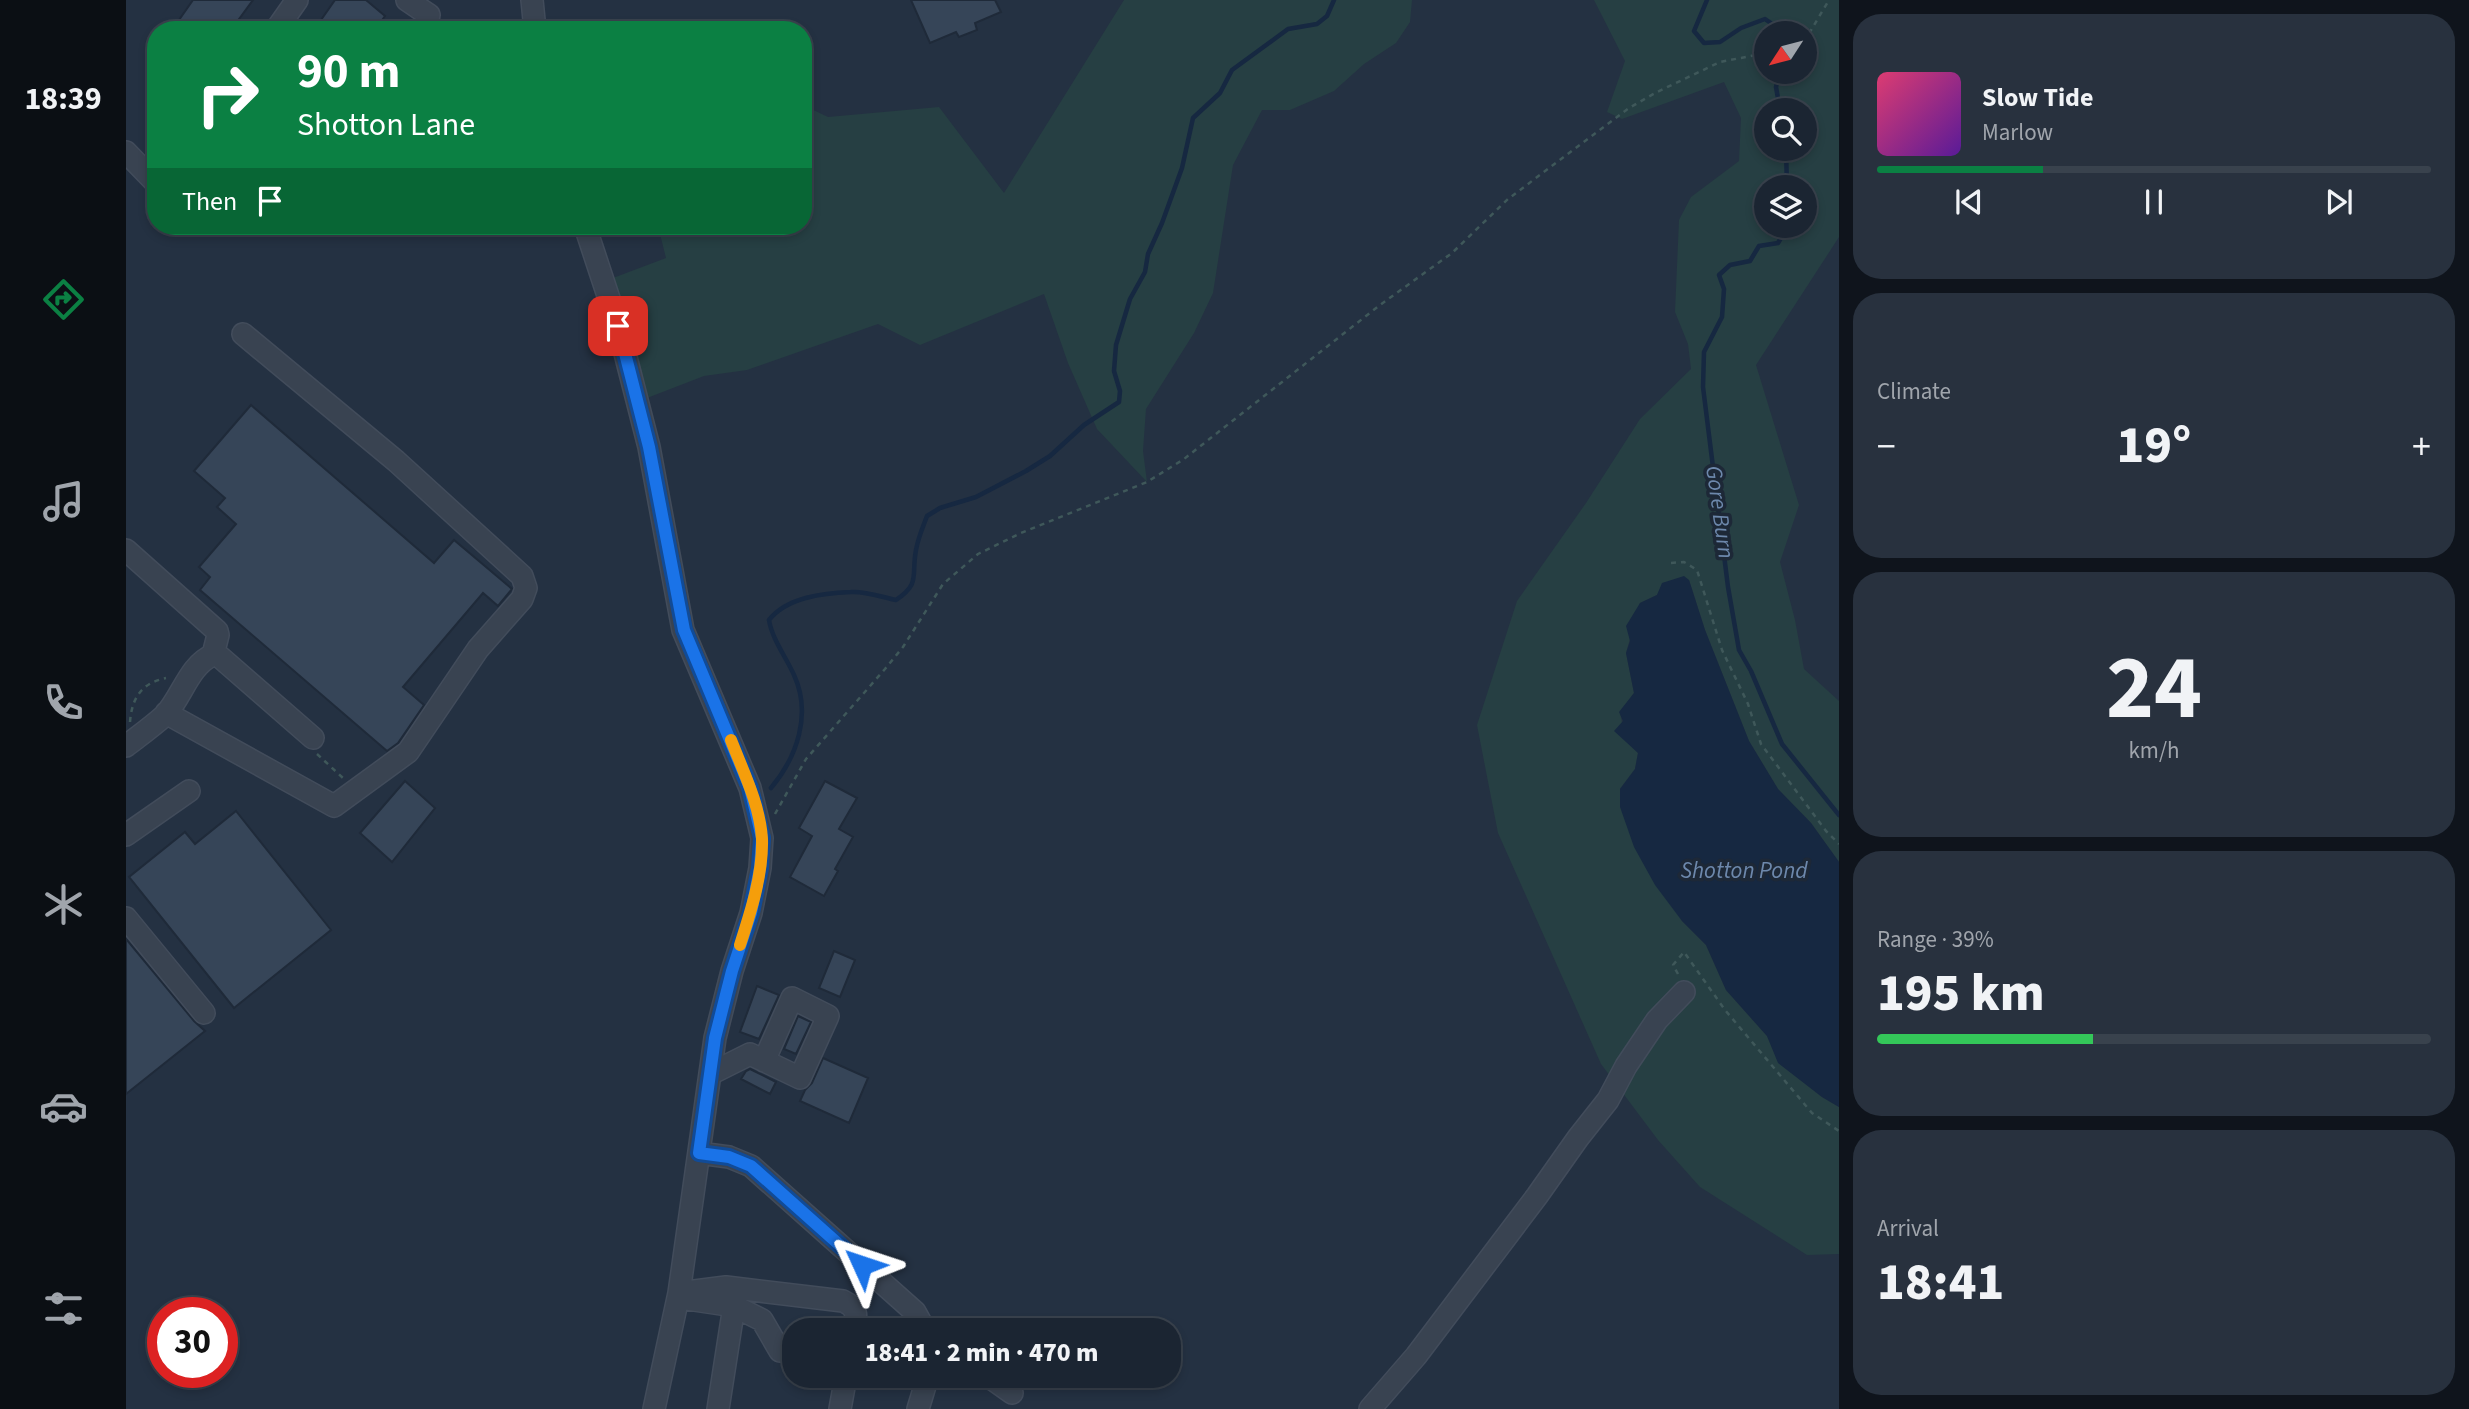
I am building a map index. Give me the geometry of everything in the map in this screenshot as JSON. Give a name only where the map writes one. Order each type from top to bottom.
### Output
[{"type":"street","points":[[282,21],[297,0]]},
{"type":"street","points":[[407,0],[429,15]]},
{"type":"street","points":[[532,0],[535,21]]},
{"type":"street","points":[[126,152],[147,174]]},
{"type":"street","points":[[587,235],[618,326],[649,447],[684,630],[750,788],[762,838],[760,868],[751,913],[732,971],[715,1038],[679,1295],[654,1409]]},
{"type":"street","points":[[166,713],[334,806],[408,752],[478,649],[522,600],[526,588],[522,576],[396,461],[243,334]]},
{"type":"street","points":[[126,550],[217,631],[213,655]]},
{"type":"street","points":[[126,746],[166,713],[202,661],[213,655],[220,657],[314,746]]},
{"type":"street","points":[[126,835],[189,791]]},
{"type":"street","points":[[126,918],[204,1013]]},
{"type":"street","points":[[1370,1409],[1416,1356],[1608,1100],[1626,1066],[1657,1020],[1684,992]]},
{"type":"street","points":[[710,1073],[750,1054],[764,1061]]},
{"type":"street","points":[[699,1153],[729,1157],[751,1166],[915,1312],[918,1318]]},
{"type":"street","points":[[679,1295],[726,1287],[843,1301],[853,1306],[856,1318]]},
{"type":"street","points":[[679,1295],[734,1306],[762,1320],[780,1350]]},
{"type":"street","points":[[718,1409],[734,1306]]},
{"type":"street","points":[[840,1409],[844,1388]]},
{"type":"street","points":[[919,1407],[925,1388]]},
{"type":"street","points":[[1005,1388],[1012,1393]]},
{"type":"path","points":[[1816,21],[1829,0]]},
{"type":"path","points":[[762,838],[806,759],[903,647],[943,584],[978,554],[1021,533],[1154,478],[1184,459],[1380,304],[1452,253],[1508,199],[1629,108],[1720,62],[1754,55]]},
{"type":"path","points":[[1671,563],[1684,562],[1697,570],[1722,650],[1748,704],[1761,744],[1826,831],[1839,844]]},
{"type":"path","points":[[126,728],[130,724],[133,701],[143,687],[155,680],[176,676],[190,678]]},
{"type":"path","points":[[314,746],[356,790]]},
{"type":"path","points":[[1684,992],[1687,988],[1673,965],[1684,952],[1725,1010],[1812,1112],[1839,1131]]},
{"type":"green space","points":[[1124,0],[1412,0],[1410,22],[1396,43],[1364,64],[1334,91],[1290,110],[1262,110],[1233,165],[1213,293],[1194,333],[1146,409],[1143,451],[1147,482],[1097,429],[1068,363],[1044,294],[920,345],[878,324],[747,370],[704,376],[647,398],[613,278],[666,258],[660,235],[812,235],[812,109],[828,117],[939,107],[1004,193]]},
{"type":"green space","points":[[1594,0],[1839,0],[1839,237],[1756,365],[1799,505],[1780,562],[1804,669],[1839,701],[1839,862],[1811,823],[1778,789],[1749,741],[1705,630],[1689,580],[1663,583],[1657,595],[1640,603],[1626,653],[1634,693],[1620,712],[1625,739],[1638,753],[1635,769],[1620,789],[1682,921],[1706,945],[1726,990],[1767,1036],[1779,1063],[1839,1107],[1839,1254],[1807,1255],[1700,1187],[1658,1140],[1601,1064],[1498,833],[1477,725],[1517,601],[1586,503],[1640,419],[1691,369],[1688,344],[1675,312],[1679,220],[1691,197],[1739,161],[1741,118],[1724,82],[1622,119],[1607,112],[1625,61]]},
{"type":"water","name":"Shotton Pond","points":[[1684,576],[1689,580],[1705,630],[1749,741],[1778,789],[1811,823],[1839,862],[1839,1107],[1778,1063],[1767,1036],[1726,990],[1706,945],[1682,921],[1655,885],[1634,847],[1620,807],[1620,789],[1635,769],[1638,753],[1614,731],[1623,721],[1619,712],[1634,693],[1626,653],[1630,641],[1626,626],[1640,603],[1657,595],[1662,583]]},
{"type":"building","points":[[193,0],[253,0],[238,21],[178,21]]},
{"type":"building","points":[[335,0],[366,0],[385,16],[381,21],[320,21]]},
{"type":"building","points":[[911,0],[995,0],[1001,12],[975,23],[977,30],[959,37],[956,32],[930,43]]},
{"type":"building","points":[[251,405],[434,563],[454,540],[512,589],[498,606],[483,593],[403,687],[424,705],[398,743],[387,751],[200,590],[210,577],[199,567],[236,524],[217,507],[225,498],[194,471]]},
{"type":"building","points":[[405,781],[435,808],[392,862],[360,833]]},
{"type":"building","points":[[825,781],[857,798],[839,829],[853,837],[824,896],[790,877],[812,836],[799,828]]},
{"type":"building","points":[[236,811],[331,930],[234,1008],[129,877],[185,832],[195,844]]},
{"type":"building","points":[[126,939],[205,1031],[126,1094]]},
{"type":"building","points":[[834,951],[855,960],[840,997],[819,988]]},
{"type":"building","points":[[757,986],[779,995],[759,1039],[740,1032]]},
{"type":"building","points":[[798,1016],[811,1022],[796,1054],[784,1049]]},
{"type":"building","points":[[823,1058],[868,1078],[849,1123],[800,1101]]},
{"type":"building","points":[[750,1069],[776,1082],[770,1094],[741,1079]]},
{"type":"waterway","points":[[771,788],[794,749],[799,734],[802,705],[794,675],[776,641],[769,620],[786,606],[818,595],[857,592],[896,600],[912,584],[917,546],[927,516],[940,508],[976,497],[1026,471],[1050,456],[1084,425],[1119,402],[1120,391],[1114,371],[1116,345],[1130,299],[1145,272],[1148,254],[1182,168],[1193,118],[1220,93],[1232,70],[1288,29],[1317,24],[1327,16],[1334,0]]},
{"type":"waterway","name":"Gore Burn","points":[[1707,0],[1694,31],[1704,43],[1720,42],[1754,23]]},
{"type":"waterway","name":"Gore Burn","points":[[1760,21],[1768,21]]},
{"type":"waterway","name":"Gore Burn","points":[[1777,84],[1778,98]]},
{"type":"waterway","name":"Gore Burn","points":[[1786,161],[1787,175]]},
{"type":"waterway","name":"Gore Burn","points":[[1781,238],[1778,243],[1759,246],[1750,261],[1730,265],[1719,275],[1724,289],[1722,317],[1704,352],[1703,387],[1728,587],[1739,650],[1751,671],[1782,744],[1839,815]]},
{"type":"slow traffic","points":[[731,740],[750,788],[762,838],[760,868],[751,913],[740,945]]},
{"type":"route","points":[[618,326],[649,447],[684,630],[750,788],[762,838],[760,868],[751,913],[732,971],[715,1038],[699,1153],[729,1157],[751,1166],[862,1265]]}]
